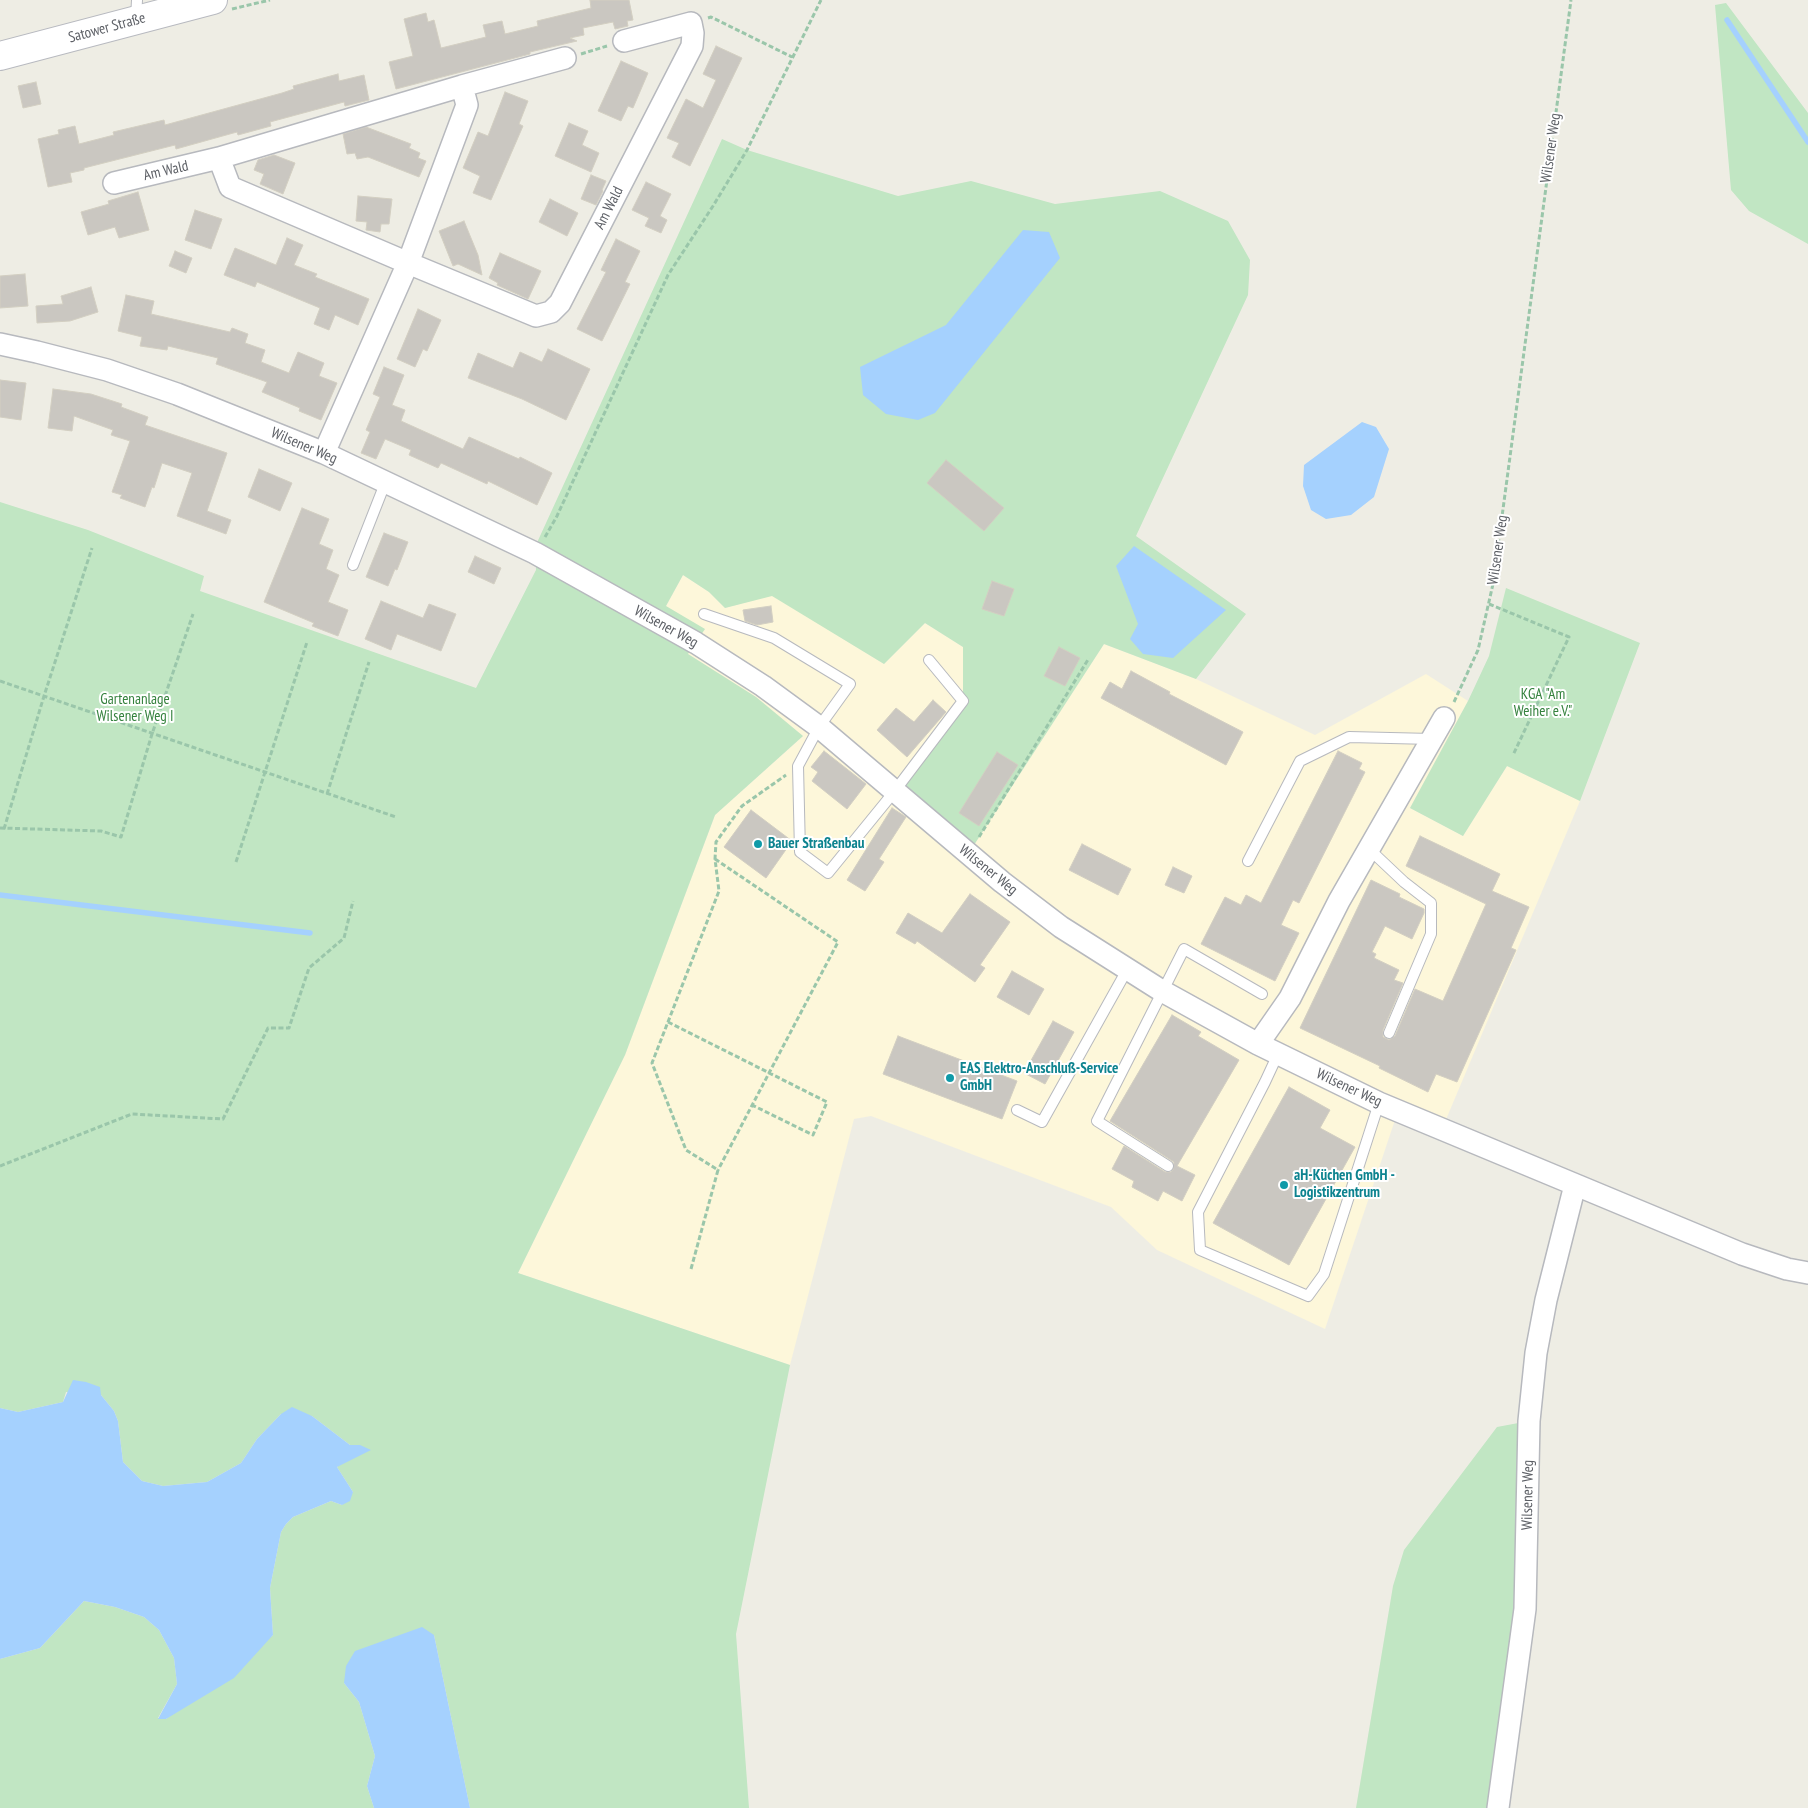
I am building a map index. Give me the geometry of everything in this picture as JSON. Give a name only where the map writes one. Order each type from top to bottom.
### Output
[{"type":"main road","name":"Satower Straße","points":[[0,56],[136,10],[213,0]]},
{"type":"street","points":[[624,41],[691,23]]},
{"type":"street","name":"Am Wald","points":[[219,158],[230,187],[536,316],[551,312],[560,303],[692,46],[693,33],[691,23]]},
{"type":"street","name":"Am Wald","points":[[114,183],[219,158],[462,86],[565,58]]},
{"type":"street","points":[[324,453],[408,263],[468,105],[462,86]]},
{"type":"street","name":"Wilsener Weg","points":[[0,344],[107,370],[177,394],[324,453],[386,481],[535,554],[696,643],[763,686],[819,727],[968,855],[1061,927],[1162,991],[1258,1044],[1379,1103],[1742,1254],[1808,1273]]},
{"type":"street","points":[[1258,1044],[1290,998],[1368,848],[1444,718]]},
{"type":"street","name":"Wilsener Weg","points":[[1498,1808],[1526,1609],[1529,1421],[1536,1353],[1546,1300],[1575,1185]]},
{"type":"lane","points":[[353,565],[386,481]]},
{"type":"lane","points":[[704,614],[774,638],[850,684],[819,727],[798,766],[800,852],[828,873],[894,792],[963,701],[929,660]]},
{"type":"lane","points":[[1248,861],[1300,761],[1349,737],[1433,739]]},
{"type":"lane","points":[[1368,848],[1404,882],[1430,903],[1431,934],[1389,1033]]},
{"type":"lane","points":[[1168,1166],[1097,1121],[1184,949],[1262,994]]},
{"type":"lane","points":[[1016,1110],[1042,1122],[1127,970]]},
{"type":"lane","points":[[1278,1054],[1198,1212],[1200,1250],[1308,1296],[1324,1274],[1379,1103]]},
{"type":"path","points":[[535,554],[557,516],[668,275],[714,206],[747,150],[821,0]]},
{"type":"path","name":"Wilsener Weg","points":[[1444,718],[1460,690],[1478,650],[1495,574],[1571,0]]},
{"type":"path","points":[[691,23],[712,17],[792,57]]},
{"type":"path","points":[[565,58],[624,41]]},
{"type":"path","points":[[92,548],[2,828],[100,830],[121,837],[152,734],[193,614]]},
{"type":"path","points":[[1489,604],[1569,636],[1513,755]]},
{"type":"path","points":[[236,862],[307,642]]},
{"type":"path","points":[[968,855],[1089,658]]},
{"type":"path","points":[[327,794],[369,662]]},
{"type":"path","points":[[0,681],[396,817]]},
{"type":"path","points":[[718,1170],[686,1150],[652,1063],[719,891],[715,859],[716,842],[742,806],[798,766]]},
{"type":"path","points":[[691,1269],[718,1170],[838,942],[715,859]]},
{"type":"path","points":[[0,1166],[132,1114],[223,1118],[268,1028],[290,1028],[309,968],[344,938],[353,901]]},
{"type":"path","points":[[668,1022],[827,1102],[813,1135],[752,1105]]},
{"type":"shaded area","points":[[683,575],[709,592],[725,608],[772,595],[884,664],[925,623],[963,647],[963,701],[974,845],[1104,644],[1196,679],[1315,735],[1426,674],[1468,701],[1410,808],[1463,836],[1507,766],[1580,801],[1442,1129],[1398,1111],[1325,1329],[1157,1250],[1111,1207],[871,1116],[854,1119],[790,1365],[518,1273],[625,1055],[715,815],[803,736],[756,697],[688,654],[666,606]]},
{"type":"green space","points":[[1726,3],[1808,113],[1808,244],[1749,211],[1731,190],[1715,5]]},
{"type":"green space","name":"Gartenanlage Wilsener Weg I","points":[[722,139],[747,150],[898,196],[971,181],[1055,204],[1160,191],[1228,221],[1250,260],[1248,295],[1136,536],[1246,614],[1196,679],[1104,644],[974,845],[902,782],[963,701],[963,647],[925,623],[884,664],[772,596],[725,608],[709,592],[683,575],[666,606],[705,629],[688,654],[756,697],[803,736],[715,815],[625,1055],[518,1273],[790,1365],[736,1634],[749,1808],[470,1808],[434,1635],[344,1683],[359,1702],[375,1756],[367,1786],[374,1808],[0,1808],[0,1659],[40,1648],[84,1601],[115,1607],[144,1617],[159,1630],[174,1658],[177,1684],[158,1718],[166,1719],[273,1635],[270,1588],[281,1532],[293,1517],[331,1501],[342,1505],[353,1492],[337,1467],[360,1445],[350,1445],[312,1416],[281,1414],[257,1439],[241,1463],[207,1482],[163,1486],[142,1481],[123,1462],[118,1421],[114,1411],[101,1395],[66,1392],[63,1402],[18,1412],[0,1408],[0,502],[88,530],[204,576],[200,591],[476,688],[536,570],[535,547]]},
{"type":"green space","name":"KGA \"Am Weiher e.V.\"","points":[[1506,588],[1640,643],[1580,801],[1507,766],[1463,836],[1410,808],[1468,701],[1489,656]]},
{"type":"green space","points":[[1529,1421],[1525,1609],[1498,1808],[1356,1808],[1393,1586],[1404,1550],[1497,1427]]},
{"type":"water","points":[[1023,230],[1049,232],[1060,258],[935,413],[918,420],[886,414],[863,395],[860,367],[946,325]]},
{"type":"water","points":[[1362,422],[1376,427],[1389,449],[1374,497],[1351,515],[1326,519],[1311,510],[1303,486],[1304,465]]},
{"type":"water","points":[[1134,546],[1226,610],[1173,658],[1143,654],[1130,639],[1138,624],[1116,566]]},
{"type":"water","points":[[73,1380],[100,1387],[101,1395],[114,1411],[118,1421],[123,1462],[142,1481],[163,1486],[207,1482],[241,1463],[257,1439],[281,1414],[292,1407],[312,1416],[350,1445],[360,1445],[371,1450],[337,1467],[353,1492],[350,1501],[342,1505],[331,1501],[293,1517],[281,1532],[270,1588],[273,1635],[234,1678],[166,1719],[158,1719],[177,1684],[174,1658],[159,1630],[144,1617],[115,1607],[84,1601],[40,1648],[0,1659],[0,1408],[18,1412],[63,1402]]},
{"type":"water","points":[[422,1627],[434,1635],[470,1808],[374,1808],[367,1786],[375,1756],[359,1702],[344,1683],[346,1666],[355,1651]]},
{"type":"building","points":[[590,0],[629,0],[633,20],[627,21],[628,26],[615,29],[613,22],[583,28],[584,35],[570,38],[577,41],[396,89],[389,62],[413,56],[404,19],[426,13],[428,22],[434,20],[441,48],[486,37],[483,25],[502,21],[505,34],[538,26],[537,21],[591,8]]},
{"type":"building","points":[[716,46],[742,58],[690,166],[672,157],[679,143],[667,138],[686,99],[703,108],[716,80],[703,74]]},
{"type":"building","points":[[621,61],[648,73],[633,108],[628,106],[621,121],[598,111]]},
{"type":"building","points":[[338,74],[339,81],[364,75],[369,100],[345,106],[344,102],[270,122],[271,126],[238,135],[237,132],[176,149],[175,145],[84,168],[84,170],[70,173],[72,182],[48,187],[38,139],[59,134],[58,130],[75,126],[79,144],[114,135],[113,132],[164,120],[165,125],[282,93],[294,89],[293,86]]},
{"type":"building","points":[[36,82],[41,104],[23,108],[18,86]]},
{"type":"building","points":[[505,92],[528,101],[519,124],[523,126],[491,200],[473,193],[480,176],[463,168],[478,132],[488,136]]},
{"type":"building","points":[[569,123],[588,131],[582,145],[599,153],[591,172],[555,156]]},
{"type":"building","points":[[366,127],[411,144],[409,148],[420,153],[418,158],[426,161],[419,177],[368,157],[357,159],[355,153],[347,154],[343,134]]},
{"type":"building","points":[[274,155],[295,163],[283,194],[260,184],[264,174],[254,170],[258,160]]},
{"type":"building","points":[[591,175],[606,181],[596,205],[581,199]]},
{"type":"building","points":[[646,182],[671,194],[660,216],[667,220],[661,233],[645,226],[649,218],[632,210]]},
{"type":"building","points":[[138,192],[149,230],[119,238],[115,227],[88,235],[81,212],[109,204],[108,201]]},
{"type":"building","points":[[358,196],[392,199],[389,224],[381,224],[380,232],[366,230],[367,222],[356,221]]},
{"type":"building","points":[[550,199],[578,213],[567,236],[539,222]]},
{"type":"building","points":[[195,210],[222,219],[211,249],[185,240]]},
{"type":"building","points":[[464,221],[478,255],[482,275],[458,264],[453,266],[439,231]]},
{"type":"building","points":[[287,238],[303,245],[294,265],[317,274],[315,277],[369,299],[358,325],[335,315],[329,330],[314,324],[320,308],[257,282],[255,287],[224,275],[235,248],[276,265]]},
{"type":"building","points":[[616,239],[640,251],[625,282],[630,284],[602,341],[577,329],[606,272],[601,270]]},
{"type":"building","points":[[175,251],[192,258],[186,273],[169,266]]},
{"type":"building","points":[[500,253],[541,271],[528,299],[497,285],[498,283],[489,278]]},
{"type":"building","points":[[25,274],[28,306],[0,308],[0,276]]},
{"type":"building","points":[[91,287],[98,312],[70,321],[37,323],[36,306],[63,304],[61,296]]},
{"type":"building","points":[[126,295],[154,301],[151,314],[230,332],[232,328],[248,334],[245,343],[265,350],[261,362],[289,373],[298,352],[324,363],[319,376],[337,383],[321,420],[299,411],[300,408],[262,392],[267,382],[216,364],[218,358],[168,346],[167,350],[140,346],[142,337],[118,331]]},
{"type":"building","points":[[418,309],[441,320],[427,351],[423,349],[415,367],[397,359]]},
{"type":"building","points":[[548,349],[590,369],[566,420],[522,399],[468,378],[478,353],[513,368],[520,352],[542,362]]},
{"type":"building","points":[[384,367],[404,375],[392,405],[405,410],[401,421],[463,449],[469,437],[519,459],[520,457],[552,473],[537,505],[488,481],[487,484],[441,463],[438,468],[409,455],[411,450],[385,439],[376,459],[361,453],[370,432],[366,430],[380,397],[373,394]]},
{"type":"building","points":[[0,380],[26,383],[21,420],[0,417]]},
{"type":"building","points":[[53,389],[91,394],[122,404],[121,407],[148,417],[145,425],[227,453],[207,511],[231,520],[226,534],[177,516],[192,473],[162,463],[154,488],[152,487],[145,507],[120,498],[122,495],[112,492],[130,441],[111,435],[113,430],[74,416],[72,431],[48,428]]},
{"type":"building","points":[[946,460],[1004,508],[984,531],[927,483]]},
{"type":"building","points":[[259,469],[292,483],[280,511],[248,497]]},
{"type":"building","points":[[302,508],[329,519],[319,544],[333,550],[326,569],[339,575],[328,602],[348,610],[338,636],[312,626],[314,623],[264,602]]},
{"type":"building","points":[[384,533],[408,542],[397,570],[395,569],[388,586],[366,577]]},
{"type":"building","points":[[475,556],[501,568],[494,584],[468,572]]},
{"type":"building","points":[[992,581],[1014,589],[1004,616],[982,609]]},
{"type":"building","points":[[381,601],[423,618],[429,604],[456,614],[441,651],[397,634],[391,650],[365,639]]},
{"type":"building","points":[[771,606],[773,622],[757,625],[745,621],[743,610]]},
{"type":"building","points":[[1059,647],[1080,658],[1065,686],[1044,676]]},
{"type":"building","points":[[1131,671],[1170,692],[1169,694],[1243,732],[1226,765],[1101,698],[1110,682],[1122,689]]},
{"type":"building","points":[[933,700],[946,712],[907,757],[877,730],[896,708],[914,722]]},
{"type":"building","points":[[824,751],[866,784],[847,809],[812,781],[818,772],[811,767]]},
{"type":"building","points":[[1338,751],[1362,763],[1359,769],[1365,772],[1299,903],[1293,900],[1281,925],[1299,933],[1275,981],[1201,944],[1225,897],[1241,905],[1246,895],[1261,903]]},
{"type":"building","points":[[997,752],[1018,765],[979,826],[959,813]]},
{"type":"building","points":[[892,808],[906,817],[879,859],[884,862],[865,891],[847,880]]},
{"type":"building","name":"Bauer Straßenbau","points":[[751,810],[792,841],[766,878],[724,847]]},
{"type":"building","points":[[1420,836],[1500,874],[1492,891],[1529,907],[1511,948],[1516,950],[1457,1082],[1436,1074],[1428,1092],[1379,1068],[1380,1066],[1300,1028],[1371,880],[1400,894],[1399,897],[1424,909],[1412,939],[1385,926],[1372,952],[1376,954],[1374,958],[1399,970],[1394,980],[1403,983],[1383,1030],[1383,1037],[1389,1040],[1395,1036],[1415,989],[1443,1001],[1486,904],[1406,866]]},
{"type":"building","points":[[1082,844],[1131,869],[1118,895],[1069,870]]},
{"type":"building","points":[[1173,867],[1192,876],[1184,893],[1165,885]]},
{"type":"building","points":[[970,894],[1010,922],[980,965],[985,968],[975,982],[917,941],[915,944],[896,933],[908,913],[942,933]]},
{"type":"building","points":[[1012,971],[1044,989],[1029,1015],[997,997]]},
{"type":"building","points":[[1172,1015],[1201,1032],[1198,1036],[1239,1060],[1177,1166],[1195,1175],[1182,1201],[1163,1191],[1158,1201],[1132,1187],[1134,1181],[1112,1169],[1124,1146],[1165,1172],[1173,1170],[1174,1162],[1110,1121]]},
{"type":"building","points":[[1053,1021],[1074,1032],[1045,1084],[1024,1073]]},
{"type":"building","name":"EAS Elektro-Anschluß-Service GmbH","points":[[898,1036],[1017,1081],[1002,1119],[883,1074]]},
{"type":"building","name":"aH-Küchen GmbH - Logistikzentrum","points":[[1289,1087],[1330,1110],[1320,1128],[1355,1147],[1289,1265],[1213,1223]]},
{"type":"waterway","points":[[1727,20],[1808,142]]},
{"type":"waterway","points":[[0,895],[310,933]]},
{"type":"place","name":"Bauer Straßenbau","points":[[758,844]]},
{"type":"place","name":"EAS Elektro-Anschluß-Service GmbH","points":[[950,1078]]},
{"type":"place","name":"aH-Küchen GmbH - Logistikzentrum","points":[[1284,1185]]}]
